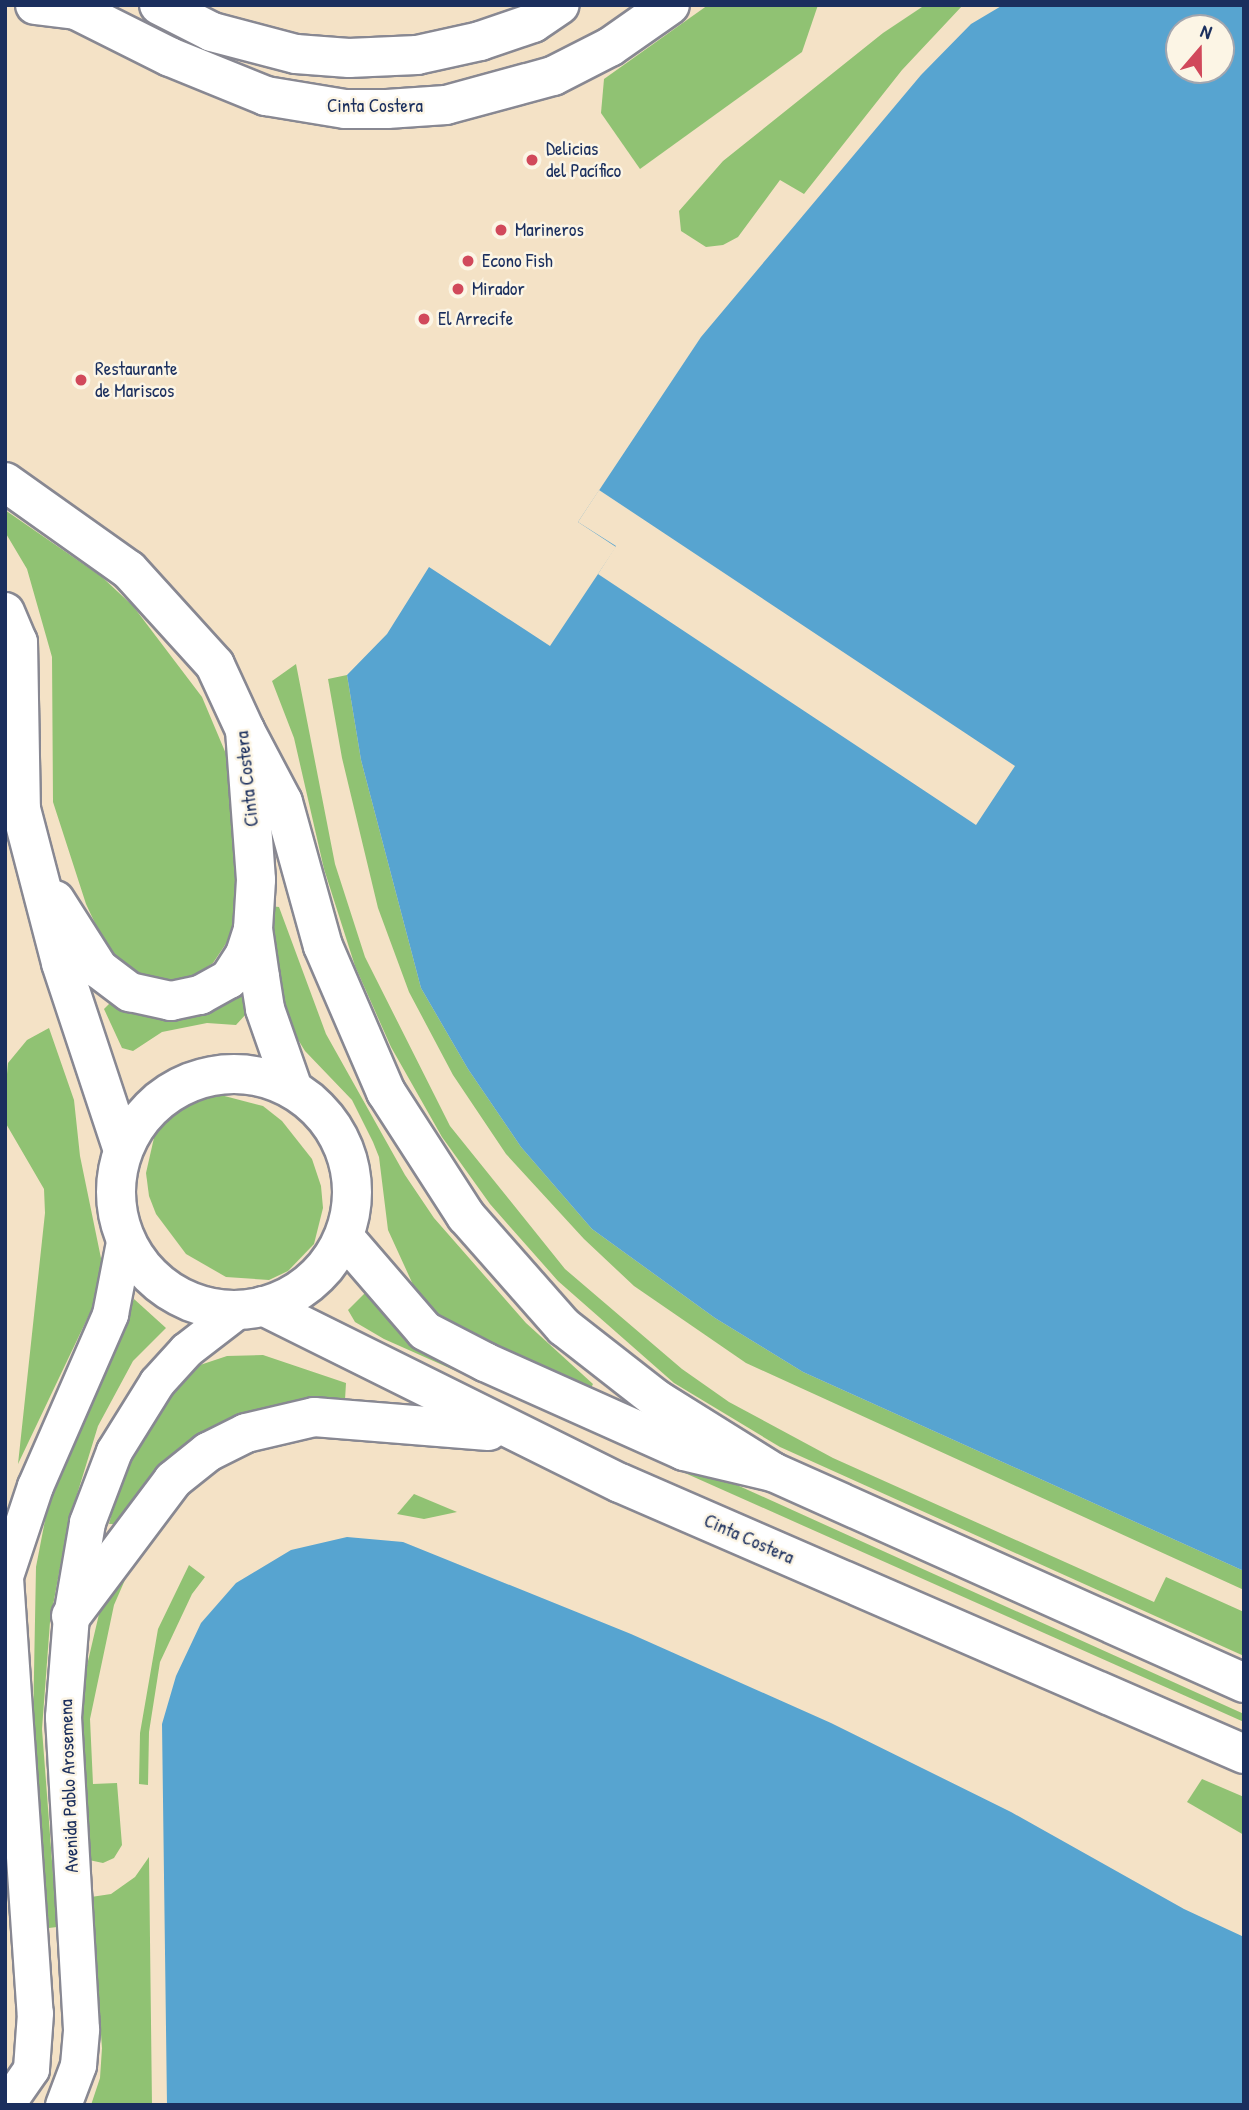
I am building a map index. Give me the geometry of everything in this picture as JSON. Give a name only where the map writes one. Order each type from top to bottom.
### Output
[{"type":"main road","points":[[5,8],[24,5]]},
{"type":"main road","name":"Cinta Costera","points":[[35,5],[76,10],[170,57],[266,96],[345,109],[446,105],[502,93],[553,76],[610,47],[670,5]]},
{"type":"main road","points":[[159,5],[212,32],[296,54],[349,58],[417,55],[480,41],[533,23],[560,5]]},
{"type":"main road","name":"Cinta Costera","points":[[5,482],[129,570],[215,666],[245,730],[256,880],[253,929],[265,1009],[293,1089]]},
{"type":"main road","points":[[5,612],[19,642],[21,809],[35,869],[83,1034],[123,1150]]},
{"type":"main road","points":[[245,730],[283,802],[323,946],[386,1092],[466,1216],[564,1327],[656,1399],[773,1472],[1244,1683]]},
{"type":"main road","points":[[35,869],[99,969],[130,992],[171,1001],[200,995],[229,979],[245,954],[253,929]]},
{"type":"main road","points":[[244,1074],[293,1089],[327,1119],[348,1159],[353,1193],[344,1237],[316,1278],[291,1296],[251,1308],[203,1305],[170,1290],[144,1268],[125,1237],[116,1188],[123,1150],[151,1108],[194,1080],[244,1074]]},
{"type":"main road","points":[[344,1237],[425,1331],[684,1451],[773,1472]]},
{"type":"main road","name":"Cinta Costera","points":[[251,1308],[518,1436],[1244,1754]]},
{"type":"main road","points":[[71,1616],[173,1480],[208,1452],[246,1433],[314,1417],[411,1422],[518,1436]]},
{"type":"street","points":[[6,2105],[31,2069],[34,1999],[5,1577],[35,1486],[110,1314],[125,1237]]},
{"type":"street","name":"Avenida Pablo Arosemena","points":[[64,2105],[78,2064],[82,2029],[63,1717],[71,1616],[87,1522],[114,1451],[157,1382],[186,1350],[251,1308]]},
{"type":"green space","points":[[708,5],[818,5],[802,52],[640,169],[601,113],[604,79]]},
{"type":"green space","points":[[925,5],[963,5],[902,70],[804,194],[780,180],[738,237],[723,245],[706,247],[681,231],[679,211],[723,161],[883,33]]},
{"type":"green space","points":[[5,510],[102,577],[133,606],[202,697],[229,761],[243,890],[229,939],[213,963],[189,979],[153,981],[127,972],[108,951],[86,904],[53,802],[52,657],[27,569],[5,532]]},
{"type":"green space","points":[[296,664],[335,864],[365,957],[450,1126],[565,1269],[682,1369],[729,1402],[833,1458],[1154,1602],[1166,1577],[1244,1612],[1244,1656],[780,1447],[674,1383],[558,1281],[490,1204],[442,1137],[391,1047],[355,966],[324,869],[294,738],[272,681]]},
{"type":"green space","points":[[347,675],[361,760],[421,988],[468,1069],[521,1147],[592,1229],[715,1318],[803,1372],[1244,1571],[1244,1590],[746,1363],[634,1286],[584,1239],[506,1154],[453,1075],[409,992],[378,908],[342,758],[328,679]]},
{"type":"green space","points":[[269,906],[279,907],[326,1034],[405,1175],[434,1218],[526,1323],[593,1384],[587,1396],[439,1317],[415,1289],[388,1230],[379,1157],[373,1142],[352,1100],[305,1051],[283,1015]]},
{"type":"green space","points":[[239,995],[246,998],[247,1013],[236,1025],[207,1023],[162,1032],[133,1051],[122,1048],[104,1009],[112,1001],[131,1011],[167,1018]]},
{"type":"green space","points":[[49,1028],[74,1100],[80,1156],[103,1268],[98,1296],[18,1464],[45,1213],[44,1189],[5,1122],[5,1096],[8,1063],[27,1040]]},
{"type":"green space","points":[[213,1093],[263,1106],[282,1121],[312,1159],[321,1186],[323,1208],[314,1244],[288,1271],[269,1280],[226,1277],[186,1254],[156,1214],[149,1196],[146,1173],[156,1129],[177,1107]]},
{"type":"green space","points":[[370,1288],[553,1402],[1244,1714],[1244,1722],[384,1339],[355,1322],[348,1310]]},
{"type":"green space","points":[[134,1299],[166,1328],[133,1361],[98,1426],[68,1524],[50,1622],[42,1729],[57,1927],[49,1928],[33,1726],[36,1567],[52,1484]]},
{"type":"green space","points":[[263,1355],[346,1383],[345,1400],[299,1401],[241,1417],[160,1466],[114,1524],[109,1524],[124,1465],[182,1371],[227,1356]]},
{"type":"green space","points":[[315,1423],[386,1430],[385,1435],[316,1431],[224,1461],[175,1501],[135,1557],[114,1605],[90,1719],[93,1784],[117,1783],[122,1845],[114,1858],[103,1863],[89,1860],[78,1773],[81,1691],[99,1614],[125,1552],[166,1493],[188,1472],[244,1441]]},
{"type":"green space","points":[[414,1494],[457,1512],[424,1519],[397,1514]]},
{"type":"green space","points":[[189,1565],[205,1577],[192,1594],[160,1662],[149,1732],[148,1785],[139,1784],[140,1733],[158,1629]]},
{"type":"green space","points":[[1202,1779],[1244,1797],[1244,1835],[1187,1802]]},
{"type":"green space","points":[[149,1857],[152,2105],[91,2105],[100,2078],[102,2048],[91,1897],[111,1894],[135,1877]]},
{"type":"water","points":[[1003,5],[1244,5],[1244,1571],[803,1372],[715,1318],[592,1229],[521,1147],[468,1069],[421,988],[361,760],[347,675],[387,634],[429,567],[550,646],[616,547],[578,522],[701,337],[921,75],[971,24]]},
{"type":"water","points":[[347,1537],[403,1542],[631,1634],[831,1723],[1011,1812],[1184,1909],[1244,1937],[1244,2105],[167,2105],[162,1724],[176,1676],[201,1623],[236,1583],[291,1550]]},
{"type":"pier","points":[[599,490],[1015,766],[976,825],[598,574],[616,546],[578,522]]},
{"type":"place","name":"Delicias del Pacífico","points":[[532,160]]},
{"type":"place","name":"Marineros","points":[[501,230]]},
{"type":"place","name":"Econo Fish","points":[[468,261]]},
{"type":"place","name":"Mirador","points":[[458,289]]},
{"type":"place","name":"El Arrecife","points":[[424,319]]},
{"type":"place","name":"Restaurante de Mariscos","points":[[81,380]]}]
